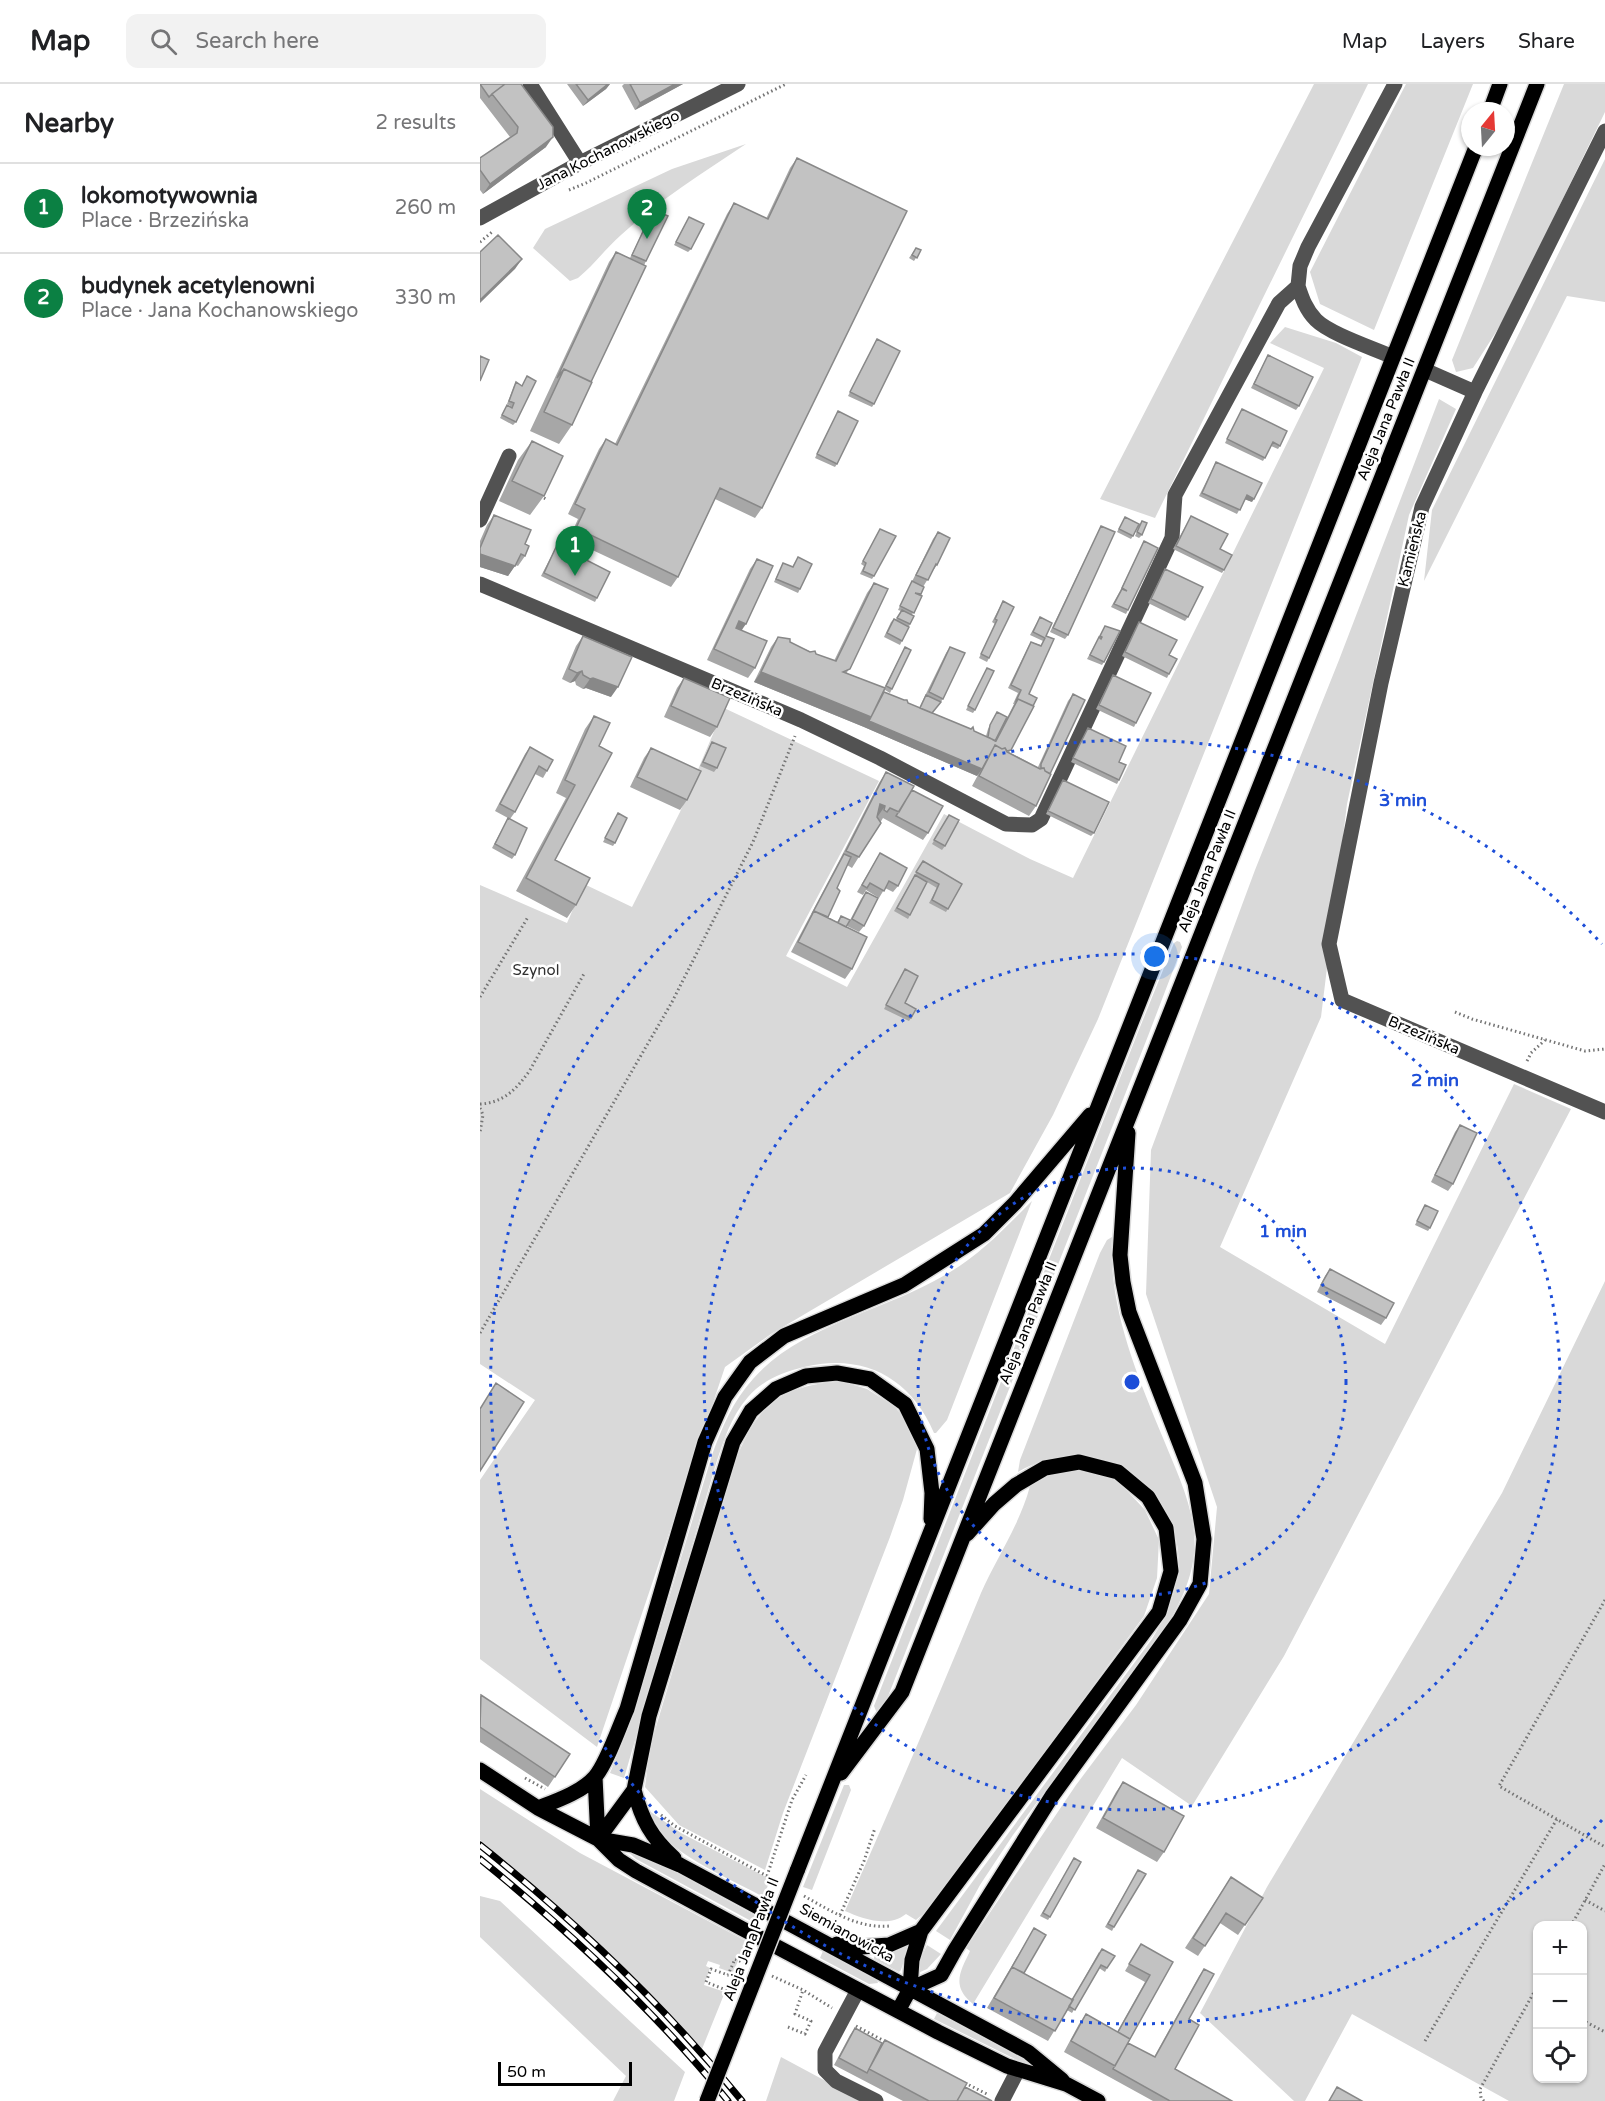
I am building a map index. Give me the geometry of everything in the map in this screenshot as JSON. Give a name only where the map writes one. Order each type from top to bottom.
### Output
[{"type":"main road","points":[[1493,102],[1500,84]]},
{"type":"main road","name":"Aleja Jana Pawła II","points":[[829,1790],[902,1692],[1537,84]]},
{"type":"main road","name":"Aleja Jana Pawła II","points":[[707,2101],[1472,156]]},
{"type":"main road","points":[[598,1839],[595,1777],[627,1709],[705,1442],[725,1397],[750,1362],[784,1336],[904,1285],[984,1234],[1015,1203],[1098,1105]]},
{"type":"main road","points":[[910,1989],[941,1975],[1052,1796],[1180,1620],[1200,1584],[1204,1539],[1195,1483],[1129,1312],[1123,1282],[1120,1255],[1129,1116]]},
{"type":"main road","points":[[598,1839],[634,1790],[649,1716],[733,1442],[751,1411],[776,1389],[806,1376],[837,1372],[870,1379],[905,1404],[927,1449],[932,1493],[930,1531]]},
{"type":"main road","points":[[898,2011],[910,1989],[912,1960],[921,1931],[1159,1612],[1171,1571],[1166,1528],[1148,1497],[1118,1472],[1079,1462],[1045,1468],[1016,1485],[994,1504],[961,1540]]},
{"type":"main road","name":"Siemianowicka","points":[[480,1770],[538,1808],[598,1839],[633,1845],[680,1865],[829,1943],[1028,2052],[1066,2084]]},
{"type":"main road","points":[[538,1808],[568,1797],[595,1777]]},
{"type":"main road","points":[[634,1790],[639,1810],[648,1828],[680,1865]]},
{"type":"main road","name":"Siemianowicka","points":[[598,1839],[619,1860],[636,1871],[898,2011],[1018,2070],[1066,2084],[1098,2101]]},
{"type":"main road","points":[[829,1943],[861,1947],[889,1945],[921,1931]]},
{"type":"street","points":[[530,84],[580,163]]},
{"type":"street","name":"Jana Kochanowskiego","points":[[480,218],[580,163],[738,84]]},
{"type":"street","points":[[1393,357],[1335,332],[1316,320],[1304,304],[1298,286],[1300,266],[1308,247],[1395,84]]},
{"type":"street","name":"Kamieńska","points":[[1342,1000],[1329,944],[1381,684],[1422,507],[1474,392],[1605,131]]},
{"type":"street","name":"Brzezińska","points":[[480,584],[801,720],[880,758],[1006,824],[1032,825],[1041,819],[1172,538],[1175,495],[1279,303],[1298,286]]},
{"type":"street","points":[[1425,370],[1474,392]]},
{"type":"street","points":[[480,520],[509,456]]},
{"type":"street","name":"Brzezińska","points":[[1342,1000],[1605,1112]]},
{"type":"street","points":[[858,1990],[825,2052],[825,2070],[836,2081],[876,2101]]},
{"type":"street","points":[[996,2098],[1018,2070]]},
{"type":"path","points":[[565,191],[586,183],[786,84]]},
{"type":"path","points":[[480,242],[494,230]]},
{"type":"path","points":[[540,496],[548,500]]},
{"type":"path","points":[[480,1333],[672,1002],[753,842],[801,720]]},
{"type":"path","points":[[480,997],[528,917]]},
{"type":"path","points":[[480,1132],[483,1115],[480,1106],[493,1103],[506,1096],[519,1085],[530,1070],[585,972]]},
{"type":"path","points":[[1455,1012],[1472,1019],[1585,1051],[1605,1049]]},
{"type":"path","points":[[1520,1077],[1531,1053],[1545,1040]]},
{"type":"path","points":[[1605,1600],[1499,1786],[1605,1847]]},
{"type":"path","points":[[519,1774],[548,1790]]},
{"type":"path","points":[[767,1876],[792,1800],[806,1775]]},
{"type":"path","points":[[656,1809],[675,1826],[785,1886]]},
{"type":"path","points":[[1425,2041],[1557,1819]]},
{"type":"path","points":[[839,1916],[864,1861],[875,1828]]},
{"type":"path","points":[[1574,1921],[1605,1864]]},
{"type":"path","points":[[804,1896],[839,1916],[868,1925],[895,1925]]},
{"type":"path","points":[[1585,1900],[1605,1911]]},
{"type":"path","points":[[731,1992],[706,1983],[711,1969],[728,1975],[735,1959],[744,1964]]},
{"type":"path","points":[[764,1972],[803,1990],[844,2015],[850,2023],[890,2044]]},
{"type":"path","points":[[788,2027],[805,2034],[810,2021],[795,2014],[803,1990]]},
{"type":"path","points":[[1484,2101],[1481,2098],[1480,2089],[1532,1995]]},
{"type":"path","points":[[1587,2023],[1605,2032]]},
{"type":"path","points":[[960,2080],[996,2098]]},
{"type":"green space","points":[[1314,84],[1368,84],[1155,518],[1100,499]]},
{"type":"green space","points":[[1406,84],[1473,84],[1466,102],[1461,102],[1461,114],[1374,330],[1320,304],[1310,272]]},
{"type":"green space","points":[[1564,84],[1605,84],[1605,112],[1505,318],[1473,368],[1456,372],[1452,360]]},
{"type":"green space","points":[[746,144],[651,210],[616,240],[578,278],[570,281],[533,248],[545,229],[672,169]]},
{"type":"green space","points":[[1605,159],[1605,302],[1567,296],[1424,581],[1432,510]]},
{"type":"green space","name":"Szynol","points":[[1285,327],[1336,343],[1362,357],[1098,1019],[1053,1115],[1010,1193],[771,1334],[725,1367],[597,1747],[480,1659],[480,1480],[535,1400],[480,1364],[480,885],[567,923],[584,884],[632,907],[680,812],[724,708],[879,781],[786,956],[847,987],[944,814],[1030,859],[1073,878],[1324,368],[1270,343]]},
{"type":"green space","points":[[1439,399],[1456,409],[1409,515],[1347,804],[1321,1017],[1220,1247],[1385,1344],[1514,1084],[1571,1109],[1284,1656],[1192,1806],[1122,1758],[973,2004],[966,1997],[960,1985],[961,1972],[970,1951],[966,1948],[1076,1785],[1136,1705],[1209,1594],[1217,1507],[1146,1294],[1151,1150],[1255,870],[1339,660]]},
{"type":"green space","points":[[1177,941],[1182,947],[1148,1036],[883,1709],[876,1711],[874,1706],[1138,1032],[1174,943]]},
{"type":"green space","points":[[1032,1201],[947,1420],[936,1433],[912,1397],[898,1384],[865,1367],[846,1364],[804,1367],[781,1374],[760,1386],[742,1404],[728,1430],[715,1467],[624,1778],[610,1773],[634,1714],[712,1455],[729,1415],[746,1387],[772,1361],[794,1345],[945,1275],[991,1241]]},
{"type":"green space","points":[[1112,1237],[1115,1289],[1126,1340],[1190,1508],[1194,1533],[1192,1569],[1180,1602],[1168,1623],[1013,1835],[980,1885],[950,1940],[936,1931],[1152,1639],[1174,1594],[1178,1557],[1173,1530],[1152,1493],[1134,1476],[1103,1460],[1086,1457],[1051,1459],[1018,1472],[1020,1460],[1100,1253],[1107,1240]]},
{"type":"green space","points":[[1605,1281],[1605,2101],[1509,2101],[1352,2014],[1305,2101],[1294,2101],[1200,2013],[1267,1887],[1502,1493]]},
{"type":"green space","points":[[844,1382],[867,1389],[894,1406],[906,1420],[917,1449],[890,1537],[783,1813],[765,1870],[679,1825],[645,1787],[650,1747],[722,1499],[745,1438],[767,1407],[783,1395],[803,1387]]},
{"type":"green space","points":[[1082,1470],[1117,1480],[1145,1510],[1159,1540],[1157,1578],[1144,1616],[932,1906],[916,1920],[906,1914],[891,1921],[876,1921],[845,1911],[981,1593],[1020,1514],[1030,1486],[1052,1473]]},
{"type":"green space","points":[[844,1785],[849,1785],[851,1790],[812,1890],[803,1887]]},
{"type":"green space","points":[[480,1789],[580,1853],[746,1941],[733,1973],[708,1961],[706,1966],[710,1968],[704,1985],[725,1992],[702,2049],[612,1956],[480,1840]]},
{"type":"green space","points":[[648,1810],[681,1833],[770,1879],[764,1897],[705,1867],[676,1848],[656,1827]]},
{"type":"green space","points":[[629,1847],[756,1916],[753,1922],[636,1859],[625,1849]]},
{"type":"green space","points":[[480,1896],[500,1901],[685,2072],[674,2101],[613,2101],[626,2076],[480,1937]]},
{"type":"green space","points":[[906,1945],[908,1947],[899,1972],[874,1959],[874,1954],[891,1952]]},
{"type":"green space","points":[[927,1945],[941,1954],[927,1969],[918,1973],[921,1958]]},
{"type":"green space","points":[[823,1951],[877,1980],[878,1983],[869,1984],[820,1958]]},
{"type":"green space","points":[[937,2013],[1027,2061],[1026,2063],[934,2019]]},
{"type":"green space","points":[[781,2057],[863,2101],[766,2101]]},
{"type":"building","points":[[480,84],[505,84],[489,97]]},
{"type":"building","points":[[505,84],[521,84],[553,127],[553,137],[490,184],[480,170],[480,158],[517,133],[518,127],[492,94]]},
{"type":"building","points":[[576,84],[608,84],[588,100]]},
{"type":"building","points":[[630,84],[675,84],[640,103]]},
{"type":"building","points":[[797,158],[907,211],[762,508],[720,488],[678,577],[576,528],[585,509],[575,504],[606,439],[617,445],[734,203],[768,219]]},
{"type":"building","points":[[653,210],[668,216],[646,261],[632,255]]},
{"type":"building","points":[[689,217],[704,224],[691,249],[676,242]]},
{"type":"building","points":[[498,235],[522,259],[480,300],[480,252]]},
{"type":"building","points":[[916,248],[921,250],[917,258],[912,255]]},
{"type":"building","points":[[616,252],[646,266],[591,382],[564,369],[557,378]]},
{"type":"building","points":[[877,339],[900,351],[874,404],[850,392]]},
{"type":"building","points":[[1268,355],[1313,377],[1299,406],[1254,384]]},
{"type":"building","points":[[480,356],[489,360],[480,381]]},
{"type":"building","points":[[564,369],[592,382],[572,425],[544,412]]},
{"type":"building","points":[[527,376],[536,381],[516,422],[502,415],[507,405],[512,408],[514,403],[509,401],[516,382],[522,386]]},
{"type":"building","points":[[1242,409],[1287,431],[1280,446],[1273,442],[1265,458],[1227,439]]},
{"type":"building","points":[[838,411],[858,421],[837,464],[817,454]]},
{"type":"building","points":[[532,441],[563,456],[544,496],[512,481]]},
{"type":"building","points":[[1216,462],[1262,483],[1254,499],[1247,495],[1240,510],[1202,493]]},
{"type":"building","points":[[494,515],[531,530],[525,544],[529,546],[525,556],[521,554],[515,566],[480,554],[480,548]]},
{"type":"building","points":[[1191,516],[1228,534],[1220,549],[1232,555],[1224,570],[1176,546]]},
{"type":"building","points":[[1125,517],[1139,524],[1133,536],[1119,529]]},
{"type":"building","points":[[1142,521],[1147,523],[1142,535],[1137,532]]},
{"type":"building","points":[[1101,526],[1115,532],[1068,635],[1053,628]]},
{"type":"building","points":[[880,529],[896,536],[874,576],[863,571],[866,563],[863,561]]},
{"type":"building","points":[[938,532],[950,538],[928,580],[916,575]]},
{"type":"building","points":[[1144,541],[1158,548],[1128,610],[1114,604],[1122,589],[1127,591],[1122,588]]},
{"type":"building","points":[[557,545],[610,572],[597,598],[544,573]]},
{"type":"building","points":[[798,557],[812,564],[800,589],[776,579],[783,563],[793,567]]},
{"type":"building","points":[[757,559],[773,566],[746,624],[739,621],[736,628],[767,641],[755,668],[714,649]]},
{"type":"building","points":[[1165,569],[1203,587],[1188,617],[1151,599]]},
{"type":"building","points":[[912,581],[924,587],[921,594],[915,593],[922,596],[914,613],[900,606]]},
{"type":"building","points":[[874,583],[888,589],[850,669],[843,672],[885,688],[871,717],[761,672],[778,637],[790,639],[790,642],[810,652],[815,651],[816,654],[836,661]]},
{"type":"building","points":[[1003,601],[1014,607],[989,658],[981,654]]},
{"type":"building","points":[[902,610],[914,616],[910,624],[897,618]]},
{"type":"building","points":[[1040,617],[1052,623],[1046,636],[1054,639],[1029,694],[1037,698],[1033,706],[1018,699],[1016,701],[1021,690],[1011,685],[1031,642],[1041,646],[1045,638],[1033,632]]},
{"type":"building","points":[[894,619],[909,627],[902,641],[887,633]]},
{"type":"building","points":[[1139,622],[1177,640],[1169,655],[1177,659],[1169,674],[1125,652]]},
{"type":"building","points":[[1105,626],[1120,631],[1104,662],[1090,655],[1099,637],[1101,639],[1100,636]]},
{"type":"building","points":[[583,636],[632,657],[618,687],[590,679],[583,675],[582,671],[577,673],[569,669]]},
{"type":"building","points":[[905,647],[911,650],[892,689],[886,686]]},
{"type":"building","points":[[950,647],[965,653],[943,699],[929,692]]},
{"type":"building","points":[[987,668],[994,671],[975,710],[968,706]]},
{"type":"building","points":[[1113,675],[1151,693],[1136,723],[1099,705]]},
{"type":"building","points":[[684,678],[730,698],[717,727],[671,706]]},
{"type":"building","points":[[884,692],[971,729],[973,727],[974,731],[996,741],[1018,699],[1034,706],[1011,750],[1007,751],[995,745],[982,769],[869,721]]},
{"type":"building","points":[[1073,694],[1085,700],[1050,774],[1041,768],[1041,764]]},
{"type":"building","points":[[926,695],[941,702],[932,713],[920,708]]},
{"type":"building","points":[[997,712],[1007,717],[995,741],[988,737],[990,725]]},
{"type":"building","points":[[594,716],[610,723],[599,746],[612,753],[555,860],[590,878],[576,905],[526,878],[575,785],[565,780]]},
{"type":"building","points":[[1088,728],[1126,746],[1119,762],[1126,765],[1119,780],[1073,758]]},
{"type":"building","points":[[712,742],[726,748],[717,768],[703,762]]},
{"type":"building","points":[[995,745],[1002,749],[1005,748],[1007,752],[1040,769],[1044,768],[1051,774],[1036,806],[979,776]]},
{"type":"building","points":[[530,747],[553,760],[547,771],[539,766],[515,812],[500,804]]},
{"type":"building","points":[[651,748],[701,771],[687,800],[637,777]]},
{"type":"building","points":[[886,772],[914,786],[899,812],[890,808],[887,812],[884,810],[885,806],[880,804],[877,817],[881,823],[859,857],[846,851]]},
{"type":"building","points":[[1063,780],[1109,802],[1094,833],[1048,811]]},
{"type":"building","points":[[912,790],[943,806],[928,833],[896,816]]},
{"type":"building","points":[[618,813],[627,818],[615,843],[605,838]]},
{"type":"building","points":[[949,815],[959,820],[945,846],[934,840]]},
{"type":"building","points":[[508,818],[527,828],[515,855],[495,844]]},
{"type":"building","points":[[880,853],[907,868],[898,886],[889,881],[884,891],[870,883],[867,888],[862,885]]},
{"type":"building","points":[[844,854],[851,857],[837,888],[840,891],[828,917],[814,911],[812,914]]},
{"type":"building","points":[[923,861],[962,884],[948,909],[932,900],[939,884],[916,872]]},
{"type":"building","points":[[915,875],[927,882],[910,915],[897,908]]},
{"type":"building","points":[[866,892],[878,898],[864,926],[852,919]]},
{"type":"building","points":[[814,911],[867,937],[852,969],[798,942]]},
{"type":"building","points":[[841,916],[850,920],[846,927],[838,923]]},
{"type":"building","points":[[905,969],[918,976],[905,1003],[916,1009],[911,1018],[886,1005]]},
{"type":"building","points":[[1460,1125],[1477,1133],[1453,1184],[1435,1175]]},
{"type":"building","points":[[1425,1205],[1438,1211],[1430,1228],[1417,1221]]},
{"type":"building","points":[[1330,1269],[1394,1303],[1386,1318],[1321,1285]]},
{"type":"building","points":[[496,1383],[524,1402],[480,1471],[480,1409]]},
{"type":"building","points":[[481,1695],[570,1754],[555,1777],[480,1727]]},
{"type":"building","points":[[1123,1782],[1184,1816],[1164,1852],[1103,1818]]},
{"type":"building","points":[[1074,1858],[1081,1862],[1050,1917],[1043,1913]]},
{"type":"building","points":[[1138,1870],[1146,1874],[1114,1927],[1108,1924]]},
{"type":"building","points":[[1231,1877],[1263,1898],[1245,1925],[1226,1913],[1205,1946],[1193,1938]]},
{"type":"building","points":[[1034,1928],[1046,1935],[1024,1973],[1012,1967]]},
{"type":"building","points":[[1141,1944],[1173,1962],[1130,2039],[1118,2032],[1150,1975],[1129,1964]]},
{"type":"building","points":[[1102,1949],[1115,1956],[1107,1968],[1101,1965],[1075,2010],[1069,2006]]},
{"type":"building","points":[[1012,1967],[1073,2000],[1055,2031],[994,1998]]},
{"type":"building","points":[[1204,1969],[1214,1974],[1189,2019],[1199,2025],[1175,2069],[1232,2101],[1170,2101],[1113,2069],[1128,2043],[1155,2057]]},
{"type":"building","points":[[1086,2014],[1130,2039],[1115,2066],[1071,2041]]},
{"type":"building","points":[[855,2028],[882,2043],[867,2073],[839,2058]]},
{"type":"building","points":[[885,2040],[967,2083],[957,2101],[929,2101],[869,2069]]},
{"type":"building","points":[[965,2087],[992,2101],[957,2101]]},
{"type":"building","points":[[1337,2087],[1362,2101],[1329,2101]]},
{"type":"railway","points":[[480,1845],[618,1966],[682,2032],[742,2101]]},
{"type":"railway","points":[[480,1859],[579,1944],[641,2004],[728,2101]]},
{"type":"place","name":"budynek acetylenowni","points":[[647,239]]},
{"type":"place","name":"lokomotywownia","points":[[575,576]]}]
